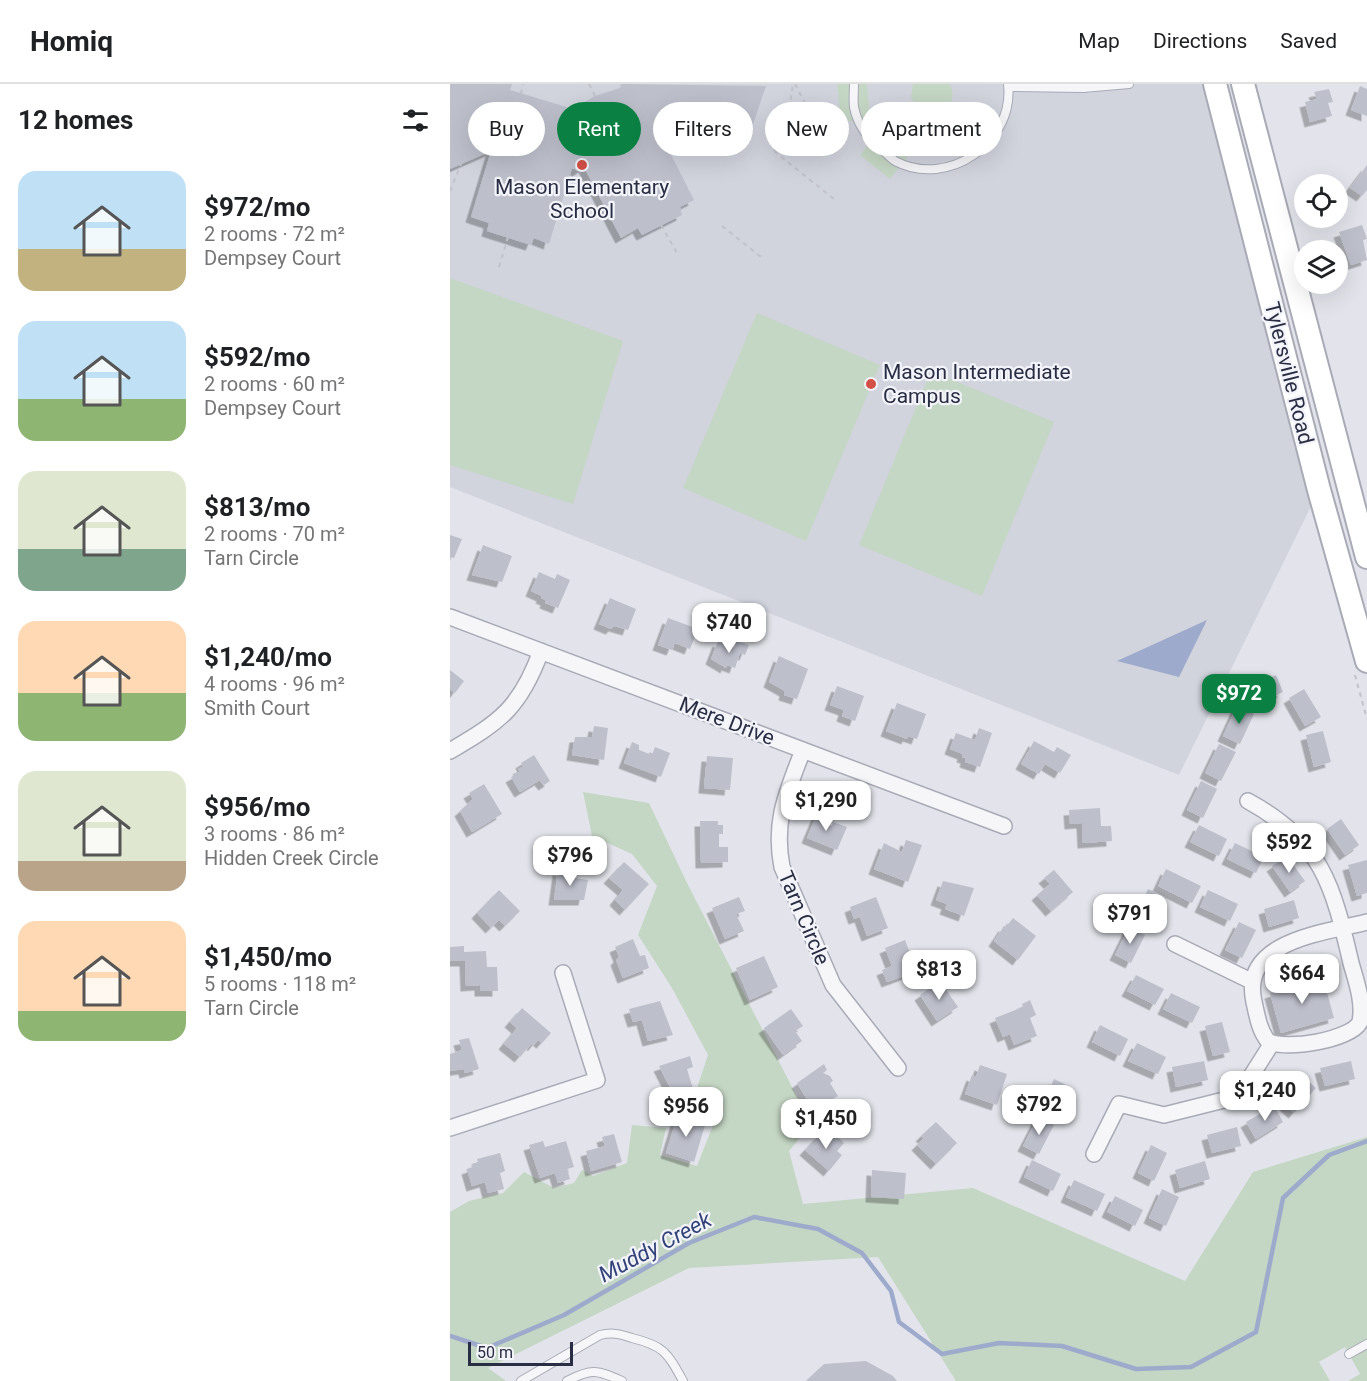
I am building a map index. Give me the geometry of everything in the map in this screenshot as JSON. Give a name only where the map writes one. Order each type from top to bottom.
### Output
[{"type":"main road","name":"Tylersville Road","points":[[1215,84],[1319,490],[1367,661]]},
{"type":"main road","name":"Tylersville Road","points":[[1243,84],[1367,557]]},
{"type":"street","name":"Mere Drive","points":[[450,617],[1004,826]]},
{"type":"street","points":[[450,751],[493,725],[516,704],[533,674],[541,651]]},
{"type":"street","name":"Tarn Circle","points":[[803,750],[780,814],[778,846],[782,867],[833,985],[898,1068]]},
{"type":"street","points":[[1248,801],[1285,824],[1308,846],[1329,883],[1342,929],[1361,1004],[1362,1015],[1358,1026],[1349,1034],[1286,1047],[1272,1043],[1260,1027],[1253,996],[1253,981],[1260,964],[1277,949],[1297,940],[1342,929],[1367,922]]},
{"type":"street","points":[[1175,944],[1253,981]]},
{"type":"street","points":[[450,1128],[597,1080],[563,973]]},
{"type":"street","points":[[1094,1154],[1119,1104],[1164,1115],[1224,1100],[1248,1081],[1272,1043]]},
{"type":"lane","points":[[854,84],[855,107],[868,137],[896,161],[928,170],[966,161],[989,144],[999,131],[1007,111],[1009,85],[1083,88],[1129,84]]},
{"type":"lane","points":[[521,1381],[600,1335],[611,1332],[657,1344],[669,1355],[682,1381]]},
{"type":"lane","points":[[1349,1354],[1367,1344]]},
{"type":"lane","points":[[567,1381],[586,1371],[602,1372],[622,1381]]},
{"type":"path","points":[[521,94],[523,84]]},
{"type":"path","points":[[589,84],[595,96]]},
{"type":"path","points":[[794,84],[804,102]]},
{"type":"path","points":[[789,102],[794,84]]},
{"type":"path","points":[[780,156],[834,199]]},
{"type":"path","points":[[450,191],[461,164]]},
{"type":"path","points":[[661,225],[677,253]]},
{"type":"path","points":[[722,226],[761,257]]},
{"type":"path","points":[[499,267],[508,237]]},
{"type":"shaded area","name":"Mason Intermediate Campus","points":[[450,84],[1215,84],[1319,490],[1179,775],[450,487]]},
{"type":"green space","points":[[837,84],[867,84],[869,102],[861,102],[861,120],[849,121],[849,102],[839,102]]},
{"type":"green space","points":[[913,84],[950,84],[952,91],[951,102],[914,102],[911,98]]},
{"type":"green space","points":[[861,156],[908,156],[890,179]]},
{"type":"green space","points":[[450,278],[623,341],[573,504],[450,465]]},
{"type":"green space","points":[[757,313],[880,365],[806,541],[683,488]]},
{"type":"green space","points":[[931,371],[1054,422],[982,596],[859,545]]},
{"type":"green space","points":[[583,792],[649,803],[687,883],[811,1124],[789,1151],[803,1204],[973,1188],[1185,1281],[1253,1172],[1367,1137],[1367,1381],[1348,1381],[1360,1374],[1345,1347],[1319,1362],[1330,1381],[956,1381],[878,1257],[689,1268],[488,1368],[506,1381],[450,1381],[450,1212],[469,1201],[503,1193],[524,1172],[554,1188],[574,1183],[582,1170],[593,1176],[627,1163],[632,1125],[666,1128],[660,1155],[697,1166],[715,1120],[694,1097],[708,1055],[672,988],[638,935],[657,886],[632,854],[592,836]]},
{"type":"water","points":[[1207,620],[1179,677],[1117,661]]},
{"type":"building","name":"Mason Elementary School","points":[[450,84],[512,84],[510,90],[557,104],[557,156],[641,156],[641,102],[585,102],[595,96],[620,88],[621,84],[766,86],[753,124],[753,102],[653,102],[653,156],[672,156],[694,200],[680,207],[682,215],[642,235],[638,228],[621,238],[584,167],[578,171],[572,168],[549,244],[534,238],[531,245],[487,231],[489,223],[471,217],[489,156],[545,156],[545,102],[468,102],[468,156],[480,156],[450,169]]},
{"type":"building","points":[[1360,86],[1367,89],[1367,116],[1351,110]]},
{"type":"building","points":[[1329,89],[1333,102],[1328,103],[1332,116],[1310,122],[1305,102],[1317,99],[1314,92]]},
{"type":"building","points":[[1367,165],[1367,190],[1362,196],[1350,188]]},
{"type":"building","points":[[1362,225],[1367,239],[1363,240],[1367,260],[1351,265],[1348,257],[1348,240],[1342,240],[1339,232]]},
{"type":"building","points":[[450,535],[462,539],[454,558],[450,557]]},
{"type":"building","points":[[483,545],[512,556],[502,582],[472,575]]},
{"type":"building","points":[[539,572],[555,579],[557,574],[570,580],[558,608],[545,603],[546,600],[541,598],[542,596],[531,591]]},
{"type":"building","points":[[610,598],[636,609],[628,630],[614,626],[611,629],[599,624]]},
{"type":"building","points":[[668,618],[698,629],[690,649],[675,643],[672,650],[658,645]]},
{"type":"building","points":[[718,641],[734,648],[737,641],[749,645],[745,655],[740,653],[735,668],[727,665],[726,668],[711,659]]},
{"type":"building","points":[[779,656],[808,669],[797,699],[784,695],[785,691],[769,682]]},
{"type":"building","points":[[450,670],[464,681],[455,693],[450,689]]},
{"type":"building","points":[[1276,675],[1283,692],[1255,705],[1247,688]]},
{"type":"building","points":[[837,686],[864,696],[855,721],[842,716],[844,710],[830,705]]},
{"type":"building","points":[[1304,689],[1321,717],[1305,726],[1289,698]]},
{"type":"building","points":[[897,703],[926,714],[917,739],[908,736],[907,739],[886,731]]},
{"type":"building","points":[[1237,706],[1254,714],[1240,744],[1223,736]]},
{"type":"building","points":[[594,726],[608,728],[604,760],[572,755],[575,737],[592,737]]},
{"type":"building","points":[[979,728],[992,733],[980,767],[965,762],[966,758],[962,757],[963,754],[950,749],[956,733],[975,740]]},
{"type":"building","points":[[1323,731],[1331,762],[1314,767],[1306,735]]},
{"type":"building","points":[[1034,741],[1054,752],[1057,747],[1071,755],[1060,773],[1045,764],[1039,774],[1021,764]]},
{"type":"building","points":[[632,742],[639,745],[639,750],[652,755],[655,747],[670,753],[661,777],[624,763]]},
{"type":"building","points":[[1219,744],[1236,752],[1221,781],[1205,773]]},
{"type":"building","points":[[534,755],[550,781],[544,785],[540,780],[520,792],[511,777],[520,772],[518,769],[523,767],[521,763]]},
{"type":"building","points":[[707,756],[733,758],[730,790],[704,788]]},
{"type":"building","points":[[1201,781],[1217,789],[1203,818],[1187,810]]},
{"type":"building","points":[[484,784],[502,814],[472,832],[460,811],[473,799],[469,793]]},
{"type":"building","points":[[1100,808],[1101,826],[1111,826],[1112,841],[1083,843],[1082,823],[1070,824],[1069,810]]},
{"type":"building","points":[[819,809],[827,812],[823,822],[832,826],[833,822],[847,827],[837,850],[807,838]]},
{"type":"building","points":[[1341,819],[1359,845],[1345,855],[1327,829]]},
{"type":"building","points":[[700,821],[718,821],[718,825],[723,825],[723,834],[719,834],[719,847],[728,847],[728,862],[701,863]]},
{"type":"building","points":[[1199,825],[1227,839],[1219,856],[1190,842]]},
{"type":"building","points":[[906,840],[922,845],[908,882],[874,869],[884,843],[902,852]]},
{"type":"building","points":[[1235,843],[1264,857],[1256,873],[1227,859]]},
{"type":"building","points":[[1287,856],[1305,881],[1290,892],[1272,866]]},
{"type":"building","points":[[1367,860],[1367,893],[1357,896],[1348,865]]},
{"type":"building","points":[[624,862],[649,884],[625,910],[615,900],[623,890],[609,878]]},
{"type":"building","points":[[1166,869],[1201,886],[1192,903],[1158,886]]},
{"type":"building","points":[[558,870],[569,872],[569,877],[588,880],[584,900],[554,900]]},
{"type":"building","points":[[1054,870],[1073,892],[1051,911],[1037,895],[1050,884],[1044,878]]},
{"type":"building","points":[[943,881],[974,888],[964,916],[945,909],[947,904],[936,900]]},
{"type":"building","points":[[1148,889],[1165,897],[1150,926],[1134,919]]},
{"type":"building","points":[[499,890],[520,911],[505,926],[499,920],[491,928],[477,913]]},
{"type":"building","points":[[1208,890],[1238,904],[1230,921],[1200,907]]},
{"type":"building","points":[[739,897],[745,911],[736,914],[744,931],[725,939],[712,908]]},
{"type":"building","points":[[876,897],[888,928],[867,936],[860,917],[854,919],[850,907]]},
{"type":"building","points":[[1294,900],[1299,918],[1269,927],[1264,909]]},
{"type":"building","points":[[1013,918],[1036,936],[1018,960],[994,941],[1004,926],[1006,927]]},
{"type":"building","points":[[1239,922],[1256,930],[1242,958],[1225,950]]},
{"type":"building","points":[[1129,927],[1145,935],[1131,963],[1115,955]]},
{"type":"building","points":[[633,939],[640,956],[645,955],[649,968],[623,978],[616,960],[619,957],[615,947]]},
{"type":"building","points":[[905,940],[917,971],[887,982],[882,970],[892,966],[885,948]]},
{"type":"building","points":[[464,946],[464,952],[486,951],[487,967],[497,967],[498,991],[480,991],[480,985],[466,986],[465,961],[450,961],[450,947]]},
{"type":"building","points":[[764,956],[778,987],[750,1000],[736,968]]},
{"type":"building","points":[[1136,975],[1164,989],[1155,1005],[1127,991]]},
{"type":"building","points":[[1323,978],[1334,1018],[1281,1033],[1270,993]]},
{"type":"building","points":[[940,981],[958,1007],[937,1021],[920,995]]},
{"type":"building","points":[[1171,993],[1200,1007],[1192,1023],[1163,1009]]},
{"type":"building","points":[[1030,1000],[1036,1015],[1030,1018],[1037,1036],[1014,1045],[1010,1034],[1003,1037],[995,1018],[1023,1007],[1022,1004]]},
{"type":"building","points":[[660,1001],[673,1035],[648,1041],[642,1020],[633,1022],[629,1009]]},
{"type":"building","points":[[522,1008],[551,1033],[542,1043],[538,1040],[533,1046],[532,1043],[520,1057],[504,1044],[517,1028],[510,1022]]},
{"type":"building","points":[[791,1009],[803,1026],[795,1031],[802,1041],[783,1055],[764,1028]]},
{"type":"building","points":[[1222,1022],[1230,1052],[1213,1056],[1205,1026]]},
{"type":"building","points":[[1100,1025],[1128,1039],[1120,1056],[1092,1042]]},
{"type":"building","points":[[469,1038],[479,1069],[465,1073],[464,1069],[450,1071],[450,1054],[462,1050],[459,1040]]},
{"type":"building","points":[[1137,1043],[1166,1057],[1158,1074],[1128,1061]]},
{"type":"building","points":[[690,1056],[693,1067],[687,1069],[693,1089],[674,1095],[659,1066]]},
{"type":"building","points":[[1204,1061],[1208,1080],[1176,1087],[1172,1067]]},
{"type":"building","points":[[1351,1061],[1355,1079],[1325,1086],[1320,1068]]},
{"type":"building","points":[[824,1064],[827,1070],[823,1073],[830,1076],[833,1081],[830,1083],[838,1096],[807,1111],[803,1104],[808,1101],[797,1083]]},
{"type":"building","points":[[980,1065],[1007,1074],[997,1105],[965,1094],[972,1075],[976,1077]]},
{"type":"building","points":[[1302,1076],[1316,1088],[1294,1113],[1280,1100]]},
{"type":"building","points":[[1054,1079],[1071,1087],[1057,1116],[1040,1108]]},
{"type":"building","points":[[1274,1106],[1283,1122],[1256,1139],[1246,1122]]},
{"type":"building","points":[[678,1114],[706,1122],[694,1162],[666,1153]]},
{"type":"building","points":[[1038,1117],[1054,1125],[1039,1154],[1023,1146]]},
{"type":"building","points":[[936,1122],[957,1143],[936,1164],[917,1145],[924,1138],[921,1136]]},
{"type":"building","points":[[1237,1127],[1241,1146],[1212,1153],[1207,1135]]},
{"type":"building","points":[[833,1133],[844,1143],[837,1151],[842,1155],[829,1171],[805,1150],[820,1134],[827,1140]]},
{"type":"building","points":[[614,1134],[622,1162],[591,1171],[586,1151],[605,1146],[602,1137]]},
{"type":"building","points":[[543,1141],[545,1147],[566,1141],[574,1167],[567,1169],[570,1179],[558,1183],[555,1173],[540,1178],[529,1145]]},
{"type":"building","points":[[1151,1145],[1167,1153],[1154,1181],[1138,1173]]},
{"type":"building","points":[[500,1153],[505,1171],[500,1173],[504,1189],[488,1193],[485,1182],[472,1186],[467,1169],[478,1162],[477,1159]]},
{"type":"building","points":[[1032,1160],[1061,1174],[1053,1191],[1024,1177]]},
{"type":"building","points":[[1205,1161],[1210,1179],[1180,1188],[1175,1170]]},
{"type":"building","points":[[872,1170],[906,1173],[904,1199],[871,1197]]},
{"type":"building","points":[[1074,1180],[1105,1194],[1097,1211],[1066,1197]]},
{"type":"building","points":[[1162,1189],[1179,1197],[1166,1226],[1149,1218]]},
{"type":"building","points":[[1115,1196],[1143,1210],[1135,1226],[1107,1212]]},
{"type":"building","points":[[866,1361],[893,1376],[897,1381],[806,1381],[824,1364]]},
{"type":"waterway","name":"Muddy Creek","points":[[450,1336],[487,1348],[564,1315],[689,1243],[754,1217],[818,1229],[862,1253],[891,1291],[899,1322],[942,1354],[999,1343],[1062,1346],[1136,1369],[1191,1367],[1256,1332],[1283,1198],[1329,1155],[1367,1141]]},
{"type":"place","name":"Mason Elementary School","points":[[582,165]]},
{"type":"place","name":"Mason Intermediate Campus","points":[[871,384]]}]
